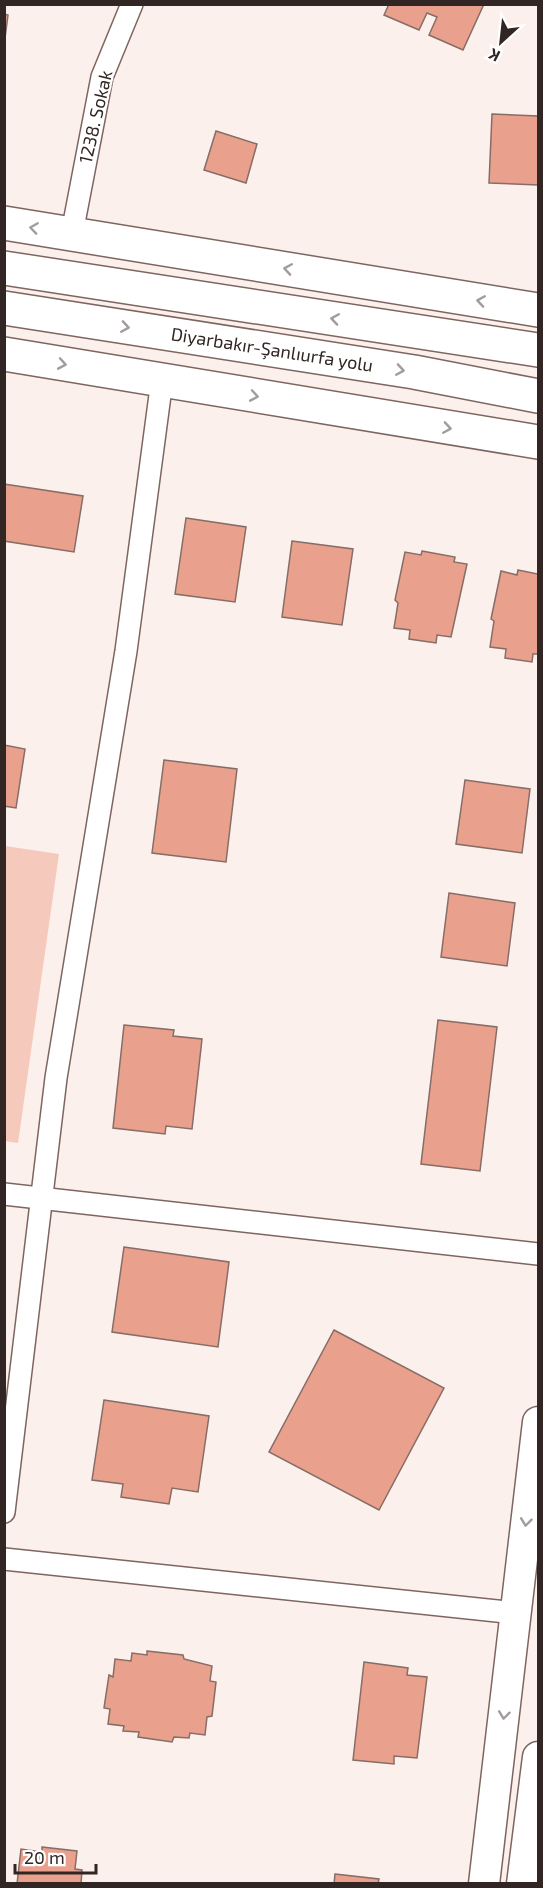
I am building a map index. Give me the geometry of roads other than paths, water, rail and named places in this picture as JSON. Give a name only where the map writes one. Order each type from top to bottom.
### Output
[{"type":"highway","points":[[4,224],[72,233],[538,310]]},
{"type":"highway","points":[[4,268],[538,350]]},
{"type":"highway","name":"Diyarbakır-Şanlıurfa yolu","points":[[4,308],[414,372],[538,396]]},
{"type":"highway","points":[[4,354],[538,442]]},
{"type":"main road","points":[[484,1884],[538,1422]]},
{"type":"main road","points":[[522,1884],[538,1757]]},
{"type":"street","name":"1238. Sokak","points":[[72,233],[102,77],[132,4]]},
{"type":"street","points":[[4,1512],[56,1078],[126,651],[162,380]]},
{"type":"street","points":[[4,1194],[538,1254]]},
{"type":"street","points":[[4,1559],[516,1613]]}]
